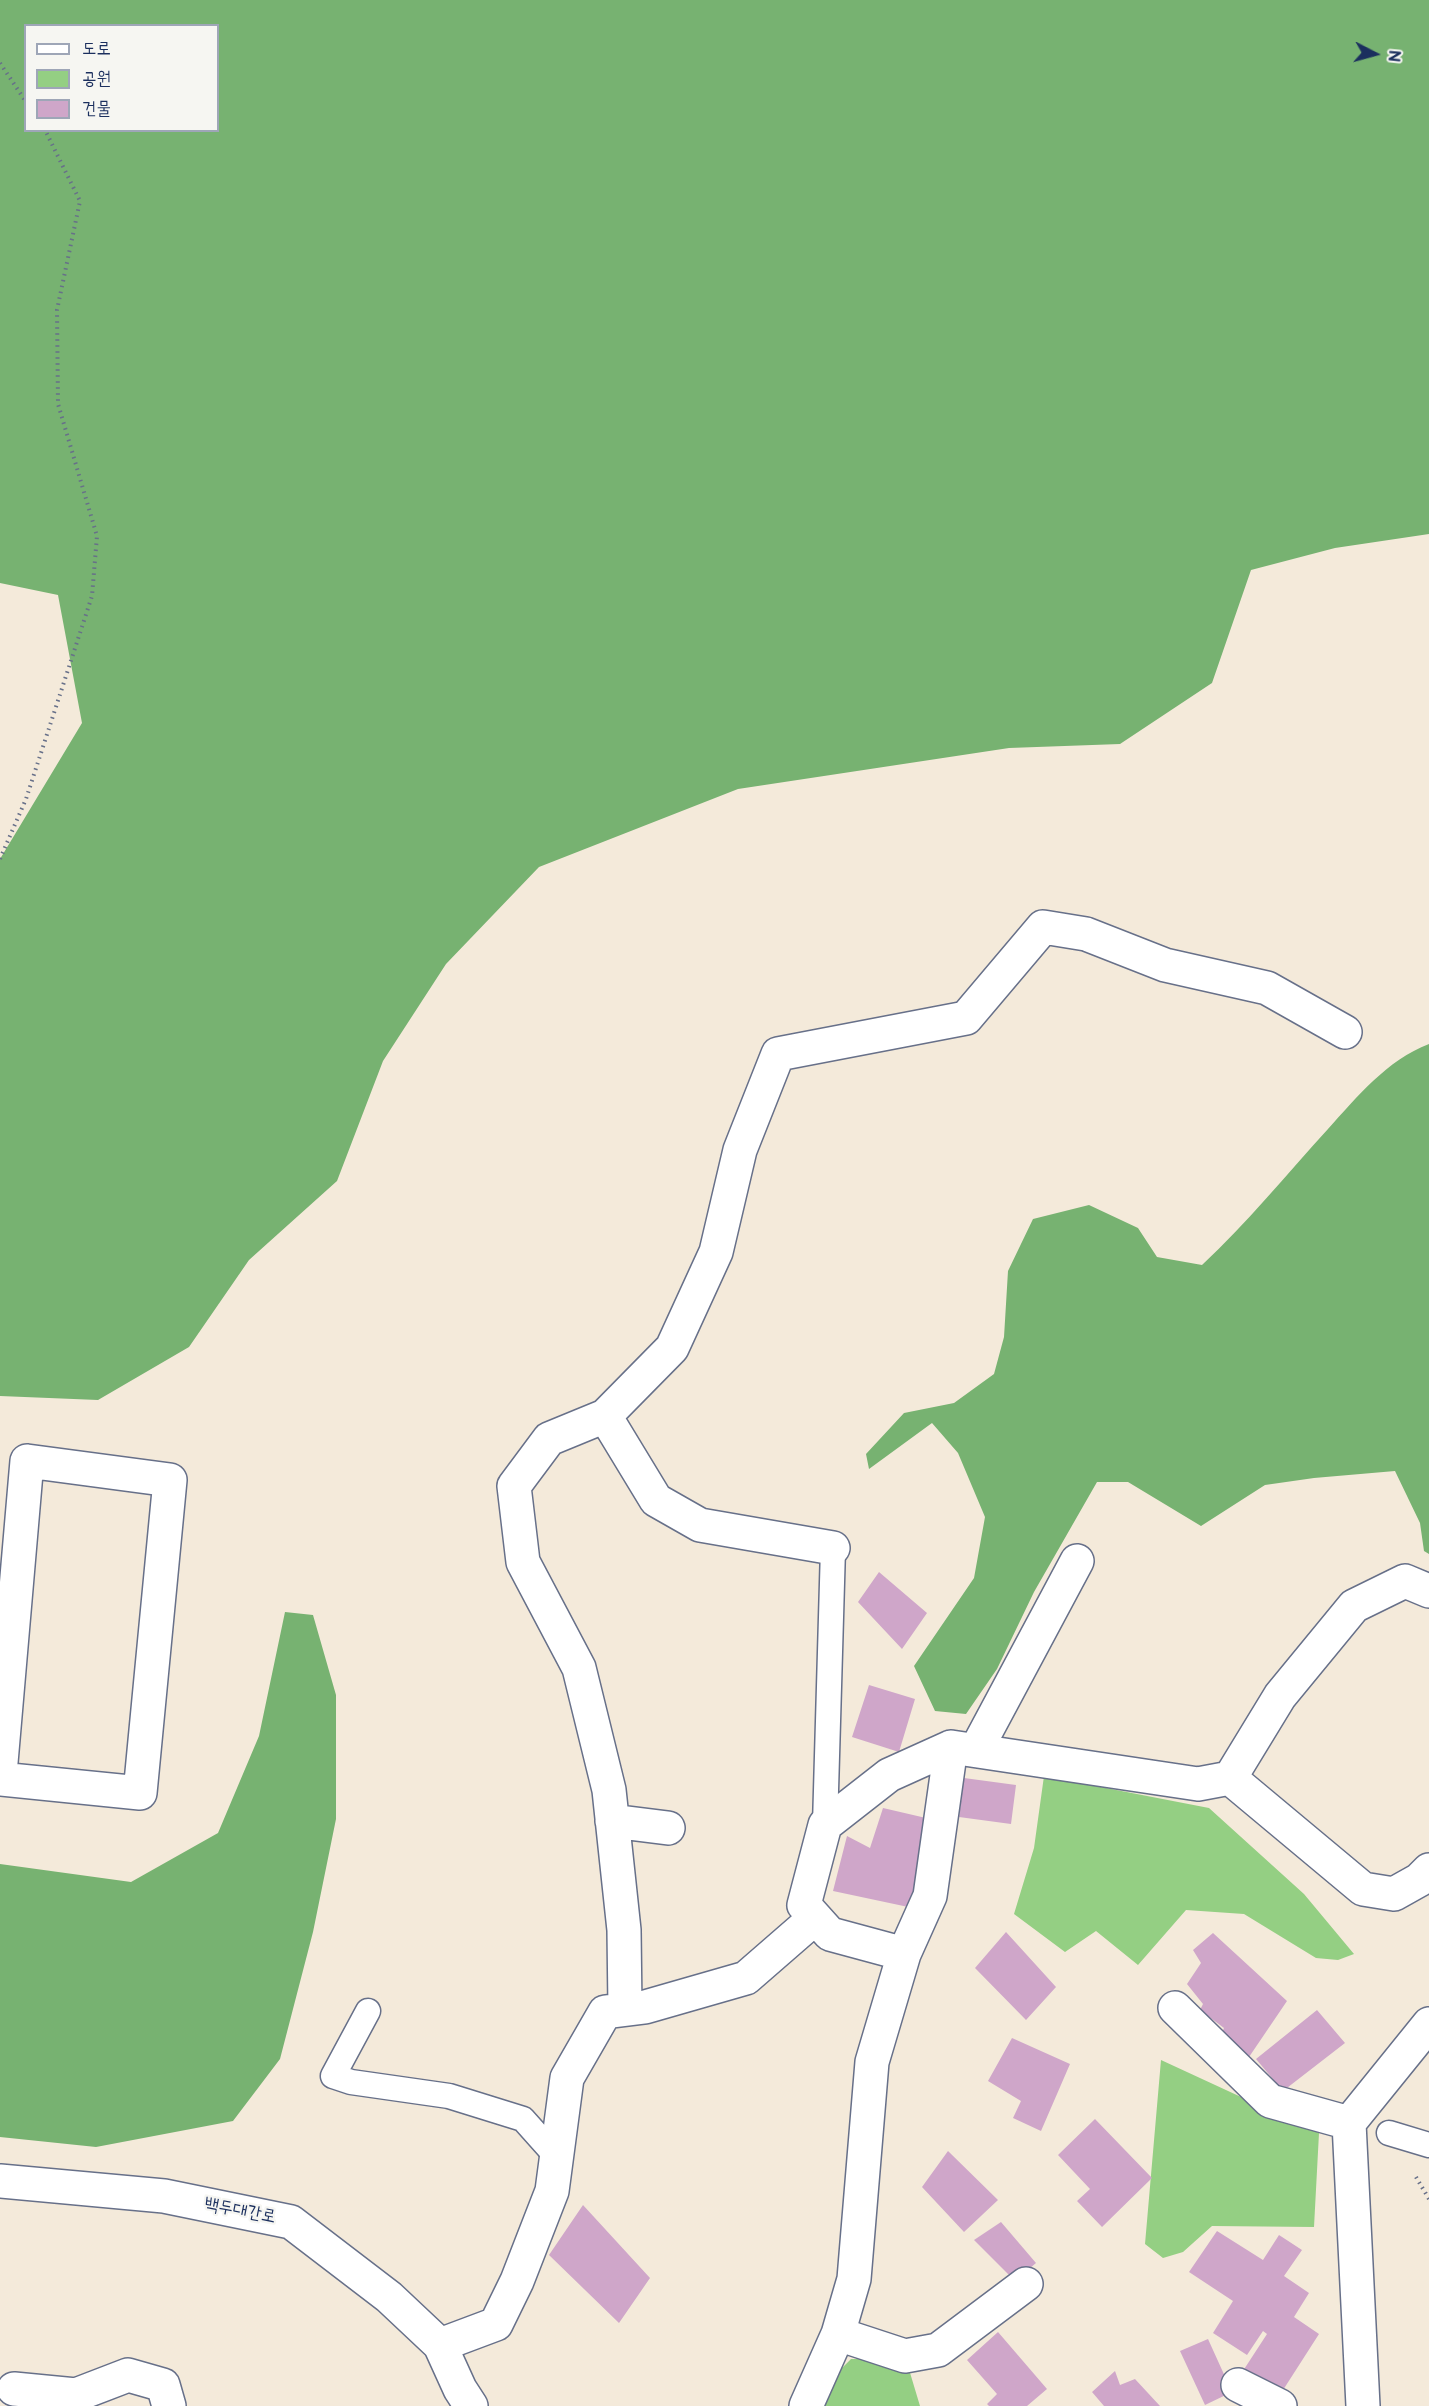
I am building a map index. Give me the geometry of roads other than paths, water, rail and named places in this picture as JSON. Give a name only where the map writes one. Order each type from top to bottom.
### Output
[{"type":"street","points":[[625,2009],[624,1930],[609,1790],[579,1668],[523,1562],[514,1486],[549,1439],[605,1416],[672,1348],[716,1252],[740,1150],[778,1054],[966,1018],[1042,927],[1086,934],[1165,965],[1267,988],[1345,1032]]},
{"type":"street","points":[[605,1416],[656,1500],[700,1525],[833,1548]]},
{"type":"street","points":[[0,1774],[13,1461],[170,1480],[140,1793],[0,1779]]},
{"type":"street","points":[[806,2406],[838,2334],[854,2279],[872,2062],[904,1954],[930,1896],[963,1749],[1077,1561]]},
{"type":"street","points":[[904,1954],[830,1934],[804,1905],[825,1825],[889,1775],[963,1749],[1197,1784],[1230,1778],[1280,1696],[1354,1606],[1405,1581],[1429,1591]]},
{"type":"street","points":[[1230,1778],[1364,1889],[1394,1894],[1419,1880],[1429,1870]]},
{"type":"street","points":[[612,1821],[669,1828]]},
{"type":"street","points":[[441,2345],[496,2324],[517,2281],[552,2191],[567,2078],[604,2012],[645,2007],[746,1978],[816,1918]]},
{"type":"street","points":[[1174,2008],[1270,2102],[1349,2123]]},
{"type":"street","points":[[1363,2406],[1349,2123],[1429,2024]]},
{"type":"street","name":"백두대간로","points":[[0,2181],[164,2196],[291,2222],[389,2297],[441,2345],[460,2400]]},
{"type":"street","points":[[838,2334],[905,2356],[938,2350],[1026,2284]]},
{"type":"street","points":[[14,2389],[76,2395],[128,2375],[163,2385],[169,2406]]},
{"type":"street","points":[[1238,2385],[1280,2406]]},
{"type":"lane","points":[[825,1825],[833,1548]]},
{"type":"lane","points":[[368,2011],[333,2076],[351,2082],[449,2096],[523,2120],[556,2156]]},
{"type":"lane","points":[[1389,2133],[1429,2145]]}]
